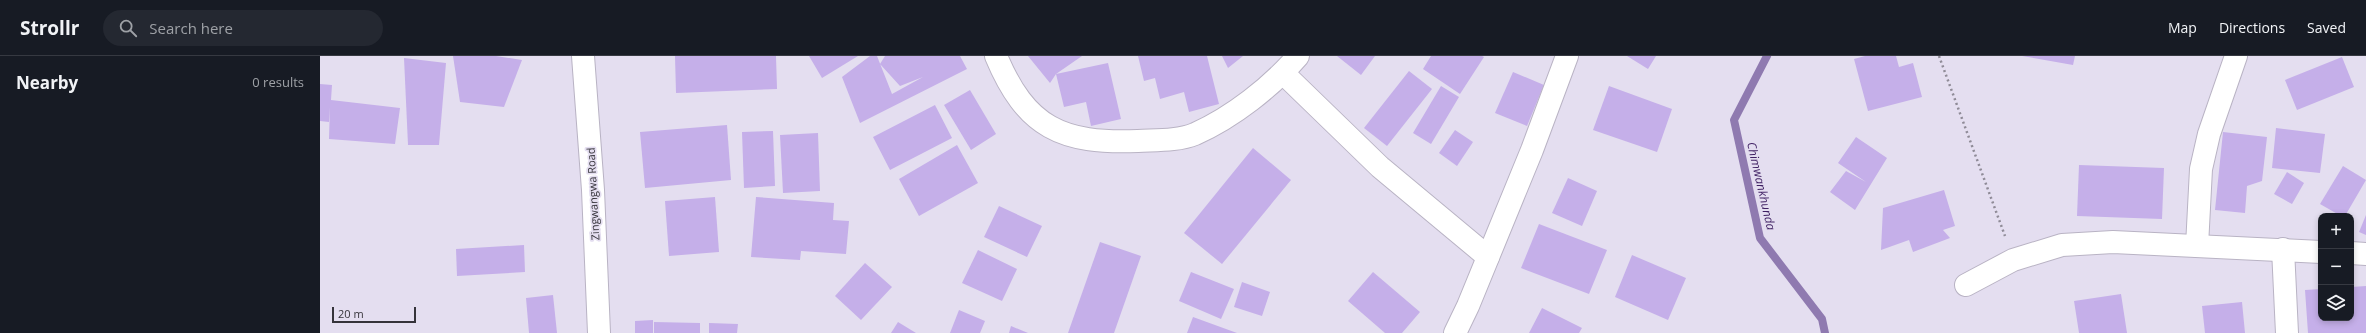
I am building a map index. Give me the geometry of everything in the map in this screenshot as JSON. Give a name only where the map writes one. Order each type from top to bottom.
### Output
[{"type":"street","name":"Zingwangwa Road","points":[[583,56],[593,190],[599,333]]},
{"type":"street","points":[[996,56],[1005,77],[1027,110],[1042,122],[1059,132],[1103,142],[1169,139],[1194,134],[1228,116],[1283,74],[1298,56]]},
{"type":"street","points":[[1455,333],[1532,150],[1566,56]]},
{"type":"street","points":[[2197,246],[2201,169],[2209,134],[2236,56]]},
{"type":"street","points":[[1283,74],[1380,166],[1488,257]]},
{"type":"street","points":[[1966,285],[2014,260],[2062,245],[2113,242],[2318,252]]},
{"type":"street","points":[[2283,250],[2287,333]]},
{"type":"street","points":[[2354,253],[2366,254]]},
{"type":"path","points":[[1939,56],[2014,260]]},
{"type":"building","points":[[453,56],[496,56],[522,60],[504,107],[460,102]]},
{"type":"building","points":[[675,56],[776,56],[777,89],[676,93]]},
{"type":"building","points":[[809,56],[858,56],[822,78]]},
{"type":"building","points":[[870,56],[877,56],[880,64],[885,56],[960,56],[967,69],[860,123],[842,77]],"holes":[[[880,64],[900,86],[923,77],[892,94]]]},
{"type":"building","points":[[1028,56],[1082,56],[1056,74],[1050,83]]},
{"type":"building","points":[[1138,56],[1207,56],[1219,104],[1189,112],[1184,92],[1160,99],[1155,78],[1144,81]]},
{"type":"building","points":[[1222,56],[1243,56],[1228,68]]},
{"type":"building","points":[[1337,56],[1375,56],[1361,75]]},
{"type":"building","points":[[1431,56],[1484,57],[1460,94],[1423,69]]},
{"type":"building","points":[[1627,56],[1656,56],[1648,69]]},
{"type":"building","points":[[1865,56],[1896,56],[1899,67],[1913,63],[1922,97],[1868,111],[1854,59]]},
{"type":"building","points":[[2022,56],[2075,56],[2073,65]]},
{"type":"building","points":[[2342,57],[2354,87],[2297,110],[2285,80]]},
{"type":"building","points":[[404,58],[446,63],[439,145],[408,145]]},
{"type":"building","points":[[1108,63],[1121,119],[1091,126],[1086,102],[1064,107],[1056,74]]},
{"type":"building","points":[[1409,71],[1432,89],[1387,146],[1364,128]]},
{"type":"building","points":[[1513,72],[1544,85],[1527,126],[1495,113]]},
{"type":"building","points":[[320,84],[332,85],[331,100],[400,108],[395,144],[329,139],[330,107],[329,122],[320,121]]},
{"type":"building","points":[[1441,86],[1459,97],[1431,144],[1413,133]]},
{"type":"building","points":[[1609,86],[1672,109],[1657,152],[1593,130]]},
{"type":"building","points":[[970,90],[996,134],[971,150],[944,105]]},
{"type":"building","points":[[935,105],[952,138],[890,170],[873,137]]},
{"type":"building","points":[[727,125],[731,180],[645,188],[640,132]]},
{"type":"building","points":[[2276,128],[2325,134],[2320,173],[2272,168]]},
{"type":"building","points":[[1455,130],[1473,142],[1457,166],[1439,153]]},
{"type":"building","points":[[773,131],[775,186],[744,188],[742,132]]},
{"type":"building","points":[[2223,132],[2267,137],[2262,181],[2247,186],[2245,213],[2215,210]]},
{"type":"building","points":[[818,133],[820,191],[783,193],[780,135]]},
{"type":"building","points":[[1856,137],[1887,158],[1855,210],[1830,192],[1846,171],[1866,182],[1838,163]]},
{"type":"building","points":[[957,145],[978,183],[919,216],[899,179]]},
{"type":"building","points":[[1253,148],[1291,180],[1222,264],[1184,233]]},
{"type":"building","points":[[2079,165],[2164,168],[2162,219],[2077,216]]},
{"type":"building","points":[[2343,166],[2366,180],[2347,213],[2336,213],[2320,204]]},
{"type":"building","points":[[2287,172],[2304,183],[2292,204],[2274,194]]},
{"type":"building","points":[[1568,178],[1597,191],[1582,226],[1552,213]]},
{"type":"building","points":[[1944,190],[1955,226],[1943,230],[1950,238],[1913,252],[1909,240],[1881,250],[1883,208]]},
{"type":"building","points":[[715,197],[719,252],[669,256],[665,201]]},
{"type":"building","points":[[756,197],[834,203],[833,220],[849,221],[846,254],[801,251],[800,260],[751,257]]},
{"type":"building","points":[[999,206],[1042,226],[1027,257],[984,237]]},
{"type":"building","points":[[2366,215],[2366,235],[2359,232]]},
{"type":"building","points":[[1539,224],[1607,250],[1589,294],[1521,268]]},
{"type":"building","points":[[1100,242],[1141,256],[1114,333],[1068,333]]},
{"type":"building","points":[[524,245],[525,272],[457,276],[456,249]]},
{"type":"building","points":[[978,250],[1017,269],[1002,301],[962,283]]},
{"type":"building","points":[[1632,255],[1686,278],[1668,320],[1615,297]]},
{"type":"building","points":[[865,263],[892,287],[861,320],[835,296]]},
{"type":"building","points":[[1191,272],[1234,289],[1221,319],[1179,301]]},
{"type":"building","points":[[1373,272],[1420,312],[1402,333],[1385,333],[1348,301]]},
{"type":"building","points":[[1242,282],[1270,292],[1262,316],[1234,307]]},
{"type":"building","points":[[2366,286],[2366,333],[2308,333],[2305,290],[2318,289],[2318,321],[2354,321],[2354,287]]},
{"type":"building","points":[[2121,294],[2127,333],[2079,333],[2074,301]]},
{"type":"building","points":[[553,295],[557,333],[529,333],[526,298]]},
{"type":"building","points":[[2242,302],[2245,333],[2205,333],[2202,306]]},
{"type":"building","points":[[1542,308],[1582,328],[1579,333],[1529,333]]},
{"type":"building","points":[[959,310],[985,321],[980,333],[950,333]]},
{"type":"building","points":[[1193,317],[1237,333],[1187,333]]},
{"type":"building","points":[[653,320],[653,333],[635,333],[635,321]]},
{"type":"building","points":[[654,322],[700,323],[700,333],[654,333]]},
{"type":"building","points":[[898,322],[916,333],[891,333]]},
{"type":"building","points":[[709,323],[738,324],[737,333],[709,333]]},
{"type":"building","points":[[1011,326],[1028,333],[1009,333]]},
{"type":"waterway","name":"Chimwankhunda","points":[[1767,56],[1734,120],[1760,238],[1822,319],[1825,333]]}]
